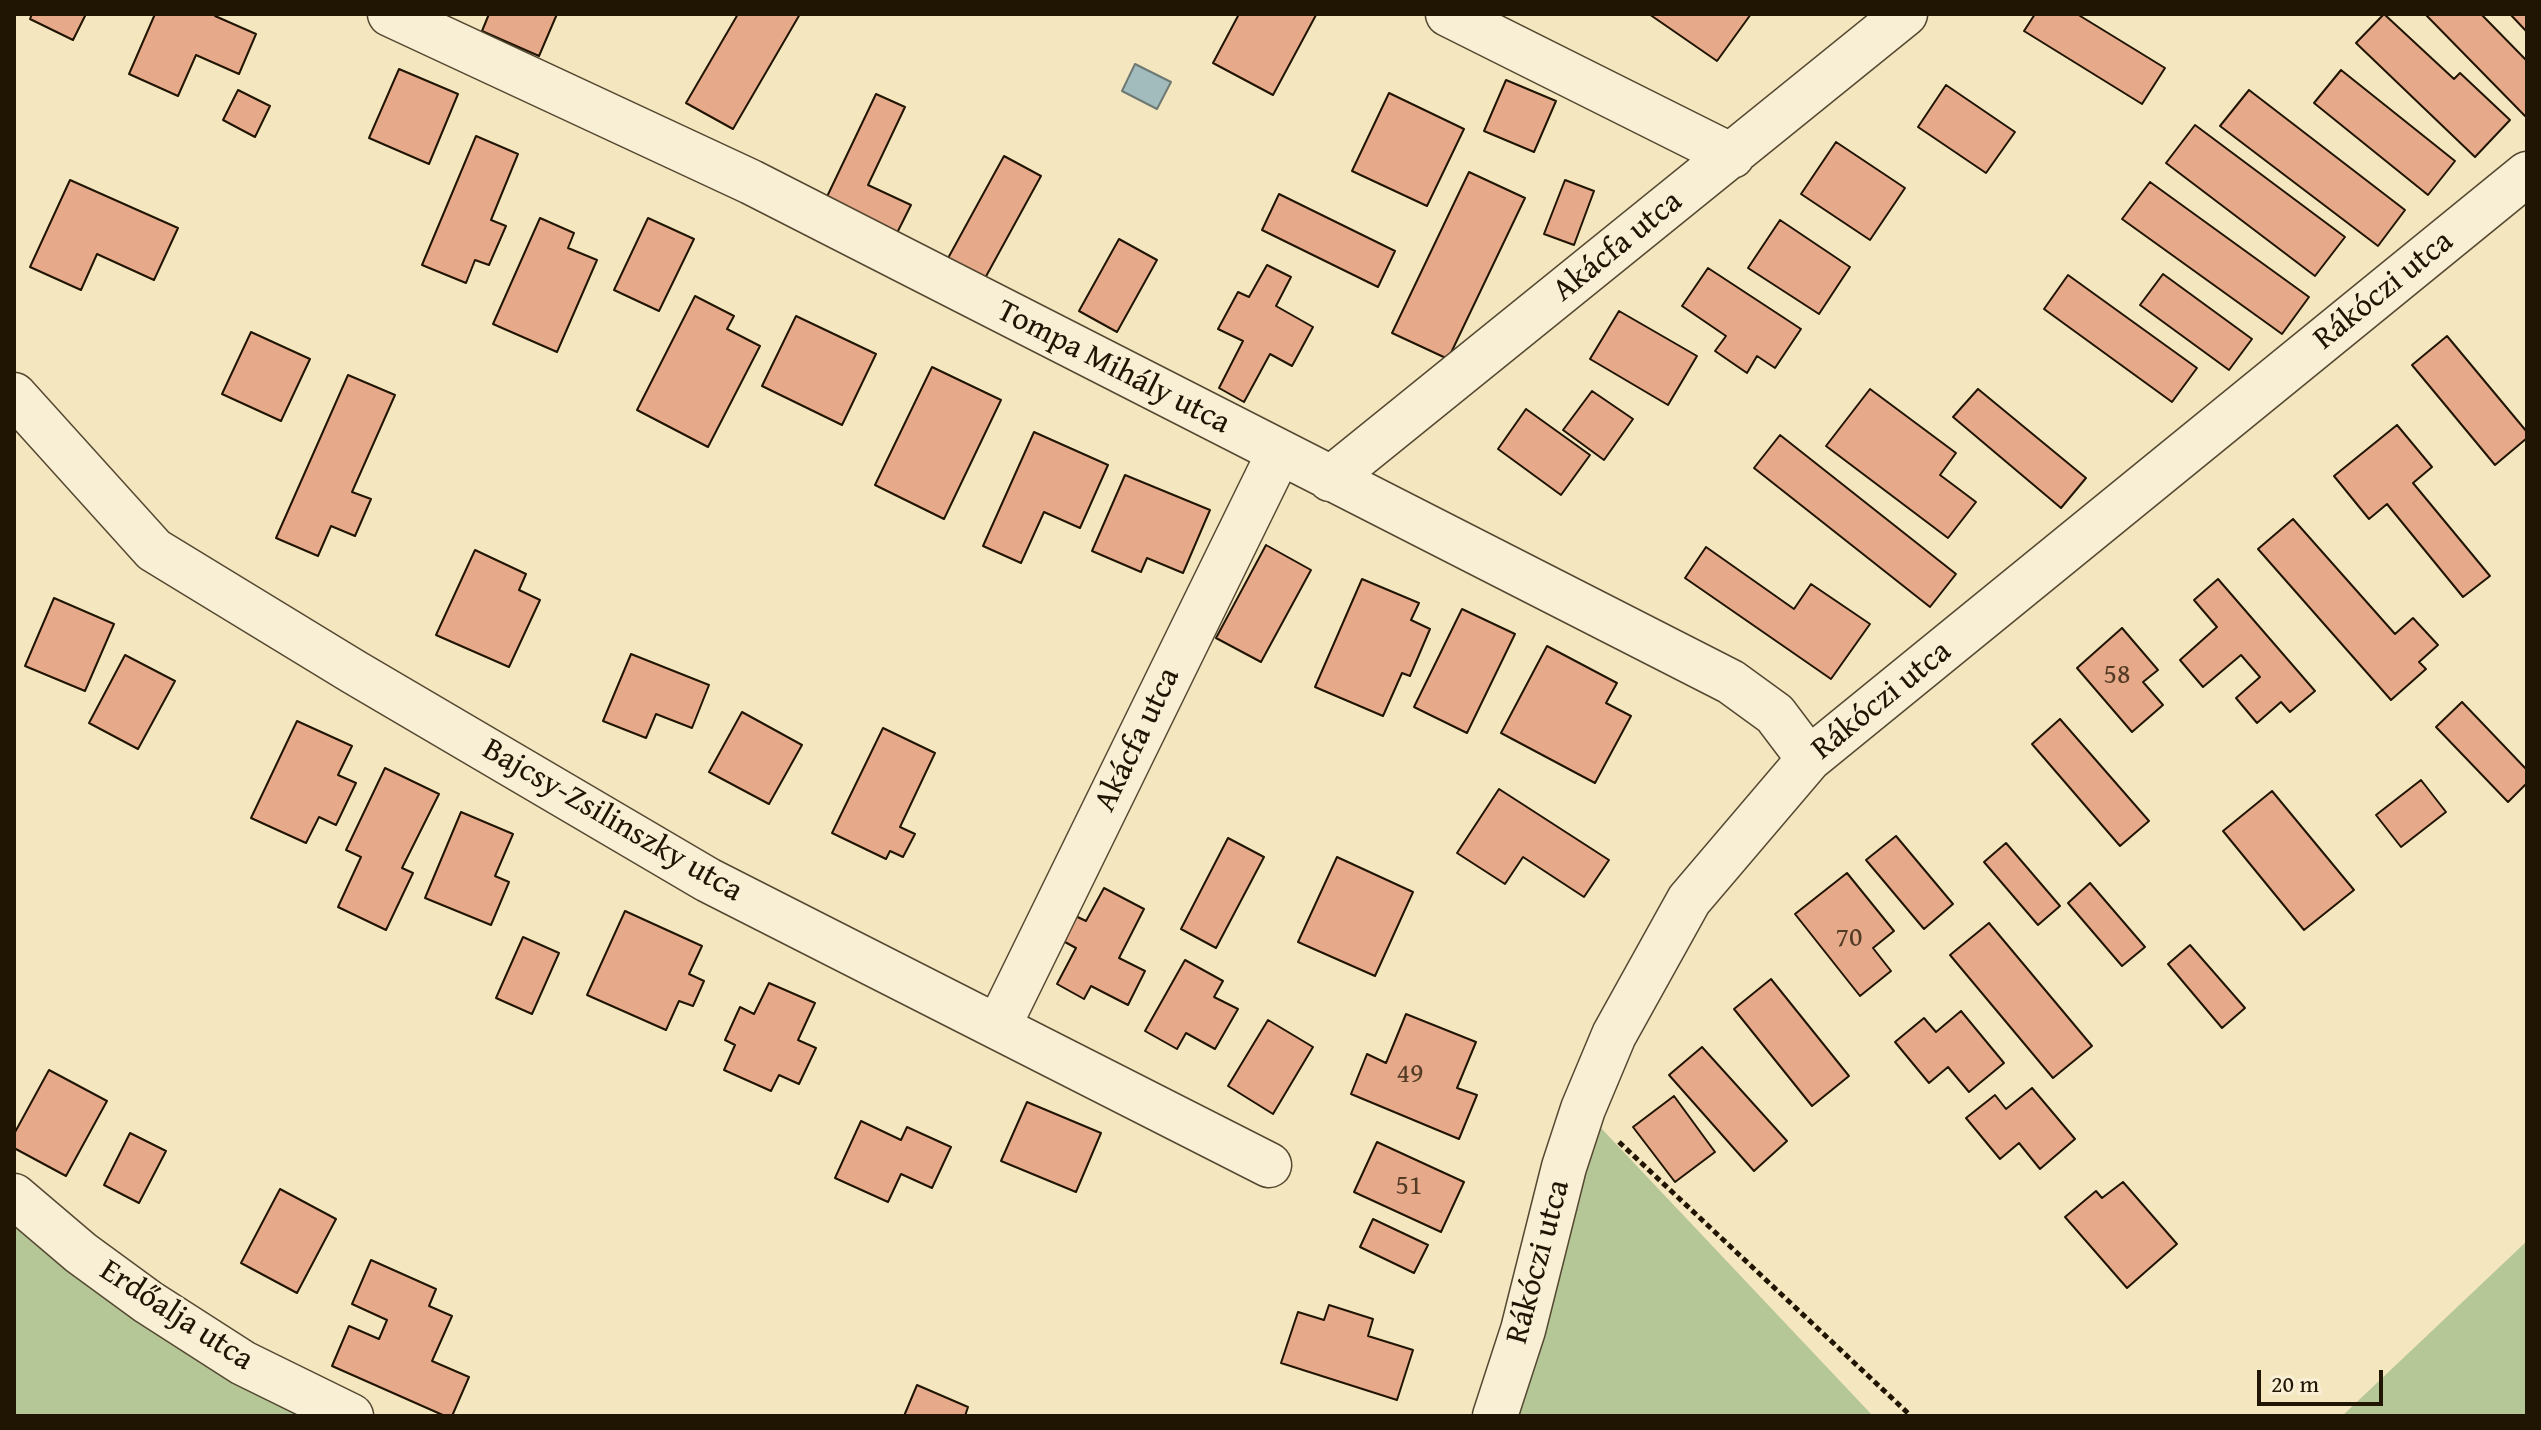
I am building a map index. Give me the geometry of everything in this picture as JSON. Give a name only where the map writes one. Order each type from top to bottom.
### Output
[{"type":"street","name":"Tompa Mihály utca","points":[[390,14],[751,182],[1731,682],[1775,714],[1809,759]]},
{"type":"street","points":[[1448,14],[1732,156]]},
{"type":"street","name":"Akácfa utca","points":[[1330,479],[1905,14]]},
{"type":"street","name":"Rákóczi utca","points":[[1495,1416],[1523,1330],[1564,1167],[1583,1109],[1614,1035],[1689,900],[1809,759],[2527,174]]},
{"type":"street","name":"Bajcsy-Zsilinszky utca","points":[[14,395],[154,550],[354,672],[708,880],[1269,1165]]},
{"type":"street","name":"Akácfa utca","points":[[998,1027],[1279,453]]},
{"type":"street","name":"Erdőalja utca","points":[[14,1196],[81,1253],[148,1302],[243,1363],[351,1416]]},
{"type":"path","points":[[1583,1109],[1911,1416]]},
{"type":"green space","points":[[1583,1109],[1873,1416],[1495,1416]]},
{"type":"green space","points":[[14,1196],[351,1416],[14,1416]]},
{"type":"green space","points":[[2527,1241],[2527,1416],[2342,1416]]},
{"type":"water","points":[[1135,64],[1171,82],[1157,109],[1122,91]]},
{"type":"building","points":[[32,14],[86,14],[73,40],[30,19]]},
{"type":"building","points":[[155,14],[216,14],[256,34],[239,74],[196,55],[178,96],[129,74]]},
{"type":"building","points":[[489,14],[557,14],[539,56],[482,31]]},
{"type":"building","points":[[738,14],[800,14],[733,129],[686,103]]},
{"type":"building","points":[[1239,14],[1316,15],[1273,95],[1213,63]]},
{"type":"building","points":[[1649,14],[1751,14],[1717,61]]},
{"type":"building","points":[[2035,14],[2077,14],[2165,68],[2142,104],[2024,31]]},
{"type":"building","points":[[2384,14],[2454,79],[2460,73],[2510,120],[2475,157],[2356,43]]},
{"type":"building","points":[[2425,14],[2481,14],[2527,61],[2525,116]]},
{"type":"building","points":[[2510,14],[2527,14],[2527,32]]},
{"type":"building","points":[[399,69],[458,94],[429,164],[369,138]]},
{"type":"building","points":[[2341,70],[2455,161],[2428,195],[2314,103]]},
{"type":"building","points":[[1506,80],[1556,101],[1534,152],[1484,131]]},
{"type":"building","points":[[1946,85],[2015,132],[1986,173],[1918,127]]},
{"type":"building","points":[[238,90],[270,106],[255,137],[223,120]]},
{"type":"building","points":[[2249,90],[2405,210],[2378,246],[2220,126]]},
{"type":"building","points":[[1389,93],[1464,129],[1427,206],[1352,171]]},
{"type":"building","points":[[876,94],[905,107],[868,185],[911,205],[894,239],[823,205]]},
{"type":"building","points":[[2195,125],[2345,237],[2315,276],[2166,163]]},
{"type":"building","points":[[476,136],[518,154],[491,220],[506,226],[489,265],[475,260],[466,283],[422,265]]},
{"type":"building","points":[[1836,142],[1905,188],[1870,240],[1801,194]]},
{"type":"building","points":[[1004,156],[1041,176],[984,280],[947,260]]},
{"type":"building","points":[[1469,172],[1525,198],[1448,359],[1392,333]]},
{"type":"building","points":[[70,180],[178,228],[154,280],[97,254],[81,290],[30,267]]},
{"type":"building","points":[[1565,180],[1594,191],[1574,245],[1544,234]]},
{"type":"building","points":[[2150,182],[2309,297],[2282,334],[2122,219]]},
{"type":"building","points":[[1279,194],[1395,251],[1378,287],[1262,230]]},
{"type":"building","points":[[540,218],[574,233],[568,248],[597,260],[557,352],[493,324]]},
{"type":"building","points":[[648,218],[694,239],[659,311],[614,290]]},
{"type":"building","points":[[1780,220],[1850,267],[1819,314],[1748,268]]},
{"type":"building","points":[[1119,239],[1157,260],[1117,332],[1079,311]]},
{"type":"building","points":[[1267,265],[1291,277],[1276,306],[1313,327],[1292,366],[1270,354],[1244,402],[1219,388],[1243,341],[1218,329],[1238,292],[1249,297]]},
{"type":"building","points":[[1708,268],[1801,329],[1775,368],[1757,356],[1747,373],[1715,351],[1726,336],[1682,306]]},
{"type":"building","points":[[2163,274],[2252,339],[2229,370],[2140,305]]},
{"type":"building","points":[[2068,275],[2197,368],[2172,402],[2044,309]]},
{"type":"building","points":[[695,296],[734,316],[727,329],[760,346],[708,447],[637,410]]},
{"type":"building","points":[[1619,311],[1697,356],[1668,405],[1590,359]]},
{"type":"building","points":[[796,316],[876,354],[842,425],[762,386]]},
{"type":"building","points":[[251,332],[310,359],[281,421],[222,394]]},
{"type":"building","points":[[2447,336],[2527,432],[2527,438],[2495,465],[2412,365]]},
{"type":"building","points":[[932,367],[1001,400],[944,519],[875,485]]},
{"type":"building","points":[[348,375],[395,395],[352,492],[371,499],[355,536],[331,526],[318,556],[276,538]]},
{"type":"building","points":[[1870,389],[1956,453],[1940,475],[1976,502],[1948,538],[1826,446]]},
{"type":"building","points":[[1978,389],[2086,478],[2061,508],[1953,417]]},
{"type":"building","points":[[1592,391],[1633,419],[1604,460],[1563,430]]},
{"type":"building","points":[[1526,409],[1590,455],[1561,495],[1498,449]]},
{"type":"building","points":[[2397,425],[2432,467],[2413,483],[2490,576],[2463,597],[2387,504],[2369,519],[2334,476]]},
{"type":"building","points":[[1034,432],[1108,465],[1080,528],[1044,512],[1021,563],[983,546]]},
{"type":"building","points":[[1780,435],[1956,574],[1930,607],[1754,468]]},
{"type":"building","points":[[1125,475],[1210,510],[1183,573],[1147,558],[1141,572],[1092,551]]},
{"type":"building","points":[[2293,519],[2395,634],[2413,618],[2438,645],[2419,662],[2426,669],[2391,700],[2258,549]]},
{"type":"building","points":[[1266,545],[1311,570],[1261,662],[1216,638]]},
{"type":"building","points":[[1706,547],[1794,609],[1811,584],[1870,624],[1831,679],[1685,578]]},
{"type":"building","points":[[475,550],[526,574],[519,590],[540,600],[509,667],[436,635]]},
{"type":"building","points":[[1362,579],[1419,603],[1411,620],[1430,629],[1410,676],[1402,673],[1383,716],[1315,687]]},
{"type":"building","points":[[2218,579],[2315,691],[2290,712],[2281,702],[2257,723],[2236,698],[2260,677],[2241,655],[2203,687],[2180,660],[2217,627],[2194,600]]},
{"type":"building","points":[[54,598],[114,624],[85,691],[25,666]]},
{"type":"building","points":[[1462,609],[1515,634],[1467,733],[1414,707]]},
{"type":"building","points":[[2122,628],[2158,670],[2143,682],[2163,705],[2132,732],[2077,668]]},
{"type":"building","points":[[1547,646],[1617,683],[1606,703],[1631,716],[1595,783],[1501,733]]},
{"type":"building","points":[[631,654],[709,685],[692,728],[656,714],[646,738],[603,721]]},
{"type":"building","points":[[125,655],[175,681],[138,749],[89,723]]},
{"type":"building","points":[[2462,702],[2527,770],[2527,783],[2508,802],[2436,727]]},
{"type":"building","points":[[742,712],[802,745],[769,804],[709,772]]},
{"type":"building","points":[[2060,719],[2149,821],[2120,846],[2032,744]]},
{"type":"building","points":[[297,721],[352,746],[338,775],[356,783],[336,825],[319,817],[306,843],[251,818]]},
{"type":"building","points":[[883,728],[935,753],[900,827],[915,834],[903,857],[890,851],[886,859],[832,833]]},
{"type":"building","points":[[385,768],[439,794],[402,868],[413,873],[386,930],[338,907],[361,857],[346,850]]},
{"type":"building","points":[[2421,780],[2446,812],[2401,847],[2376,815]]},
{"type":"building","points":[[1499,789],[1609,860],[1584,897],[1523,857],[1505,884],[1457,853]]},
{"type":"building","points":[[2272,791],[2354,890],[2304,930],[2223,831]]},
{"type":"building","points":[[461,812],[513,834],[495,876],[509,882],[491,925],[425,898]]},
{"type":"building","points":[[1896,836],[1953,904],[1924,929],[1866,860]]},
{"type":"building","points":[[1228,838],[1264,857],[1216,948],[1181,929]]},
{"type":"building","points":[[2006,843],[2060,906],[2038,925],[1984,862]]},
{"type":"building","points":[[1337,857],[1413,892],[1375,976],[1298,942]]},
{"type":"building","points":[[1847,873],[1894,931],[1873,948],[1891,971],[1860,996],[1795,914]]},
{"type":"building","points":[[2090,883],[2145,947],[2122,966],[2068,903]]},
{"type":"building","points":[[1104,888],[1144,909],[1119,958],[1145,971],[1128,1005],[1091,986],[1084,999],[1057,984],[1076,948],[1052,935],[1065,911],[1086,921]]},
{"type":"building","points":[[625,911],[702,946],[689,974],[704,981],[693,1006],[679,1001],[666,1030],[587,995]]},
{"type":"building","points":[[1989,923],[2092,1046],[2053,1078],[1950,955]]},
{"type":"building","points":[[523,937],[559,953],[532,1014],[496,998]]},
{"type":"building","points":[[2190,945],[2245,1008],[2222,1028],[2168,964]]},
{"type":"building","points":[[1185,960],[1223,981],[1214,997],[1238,1009],[1215,1049],[1186,1033],[1177,1049],[1145,1031]]},
{"type":"building","points":[[1771,979],[1849,1076],[1812,1106],[1734,1009]]},
{"type":"building","points":[[769,983],[815,1003],[798,1040],[816,1048],[799,1084],[779,1075],[771,1091],[724,1070],[735,1045],[725,1040],[740,1007],[754,1014]]},
{"type":"building","points":[[1961,1011],[2004,1063],[1969,1092],[1948,1067],[1929,1083],[1895,1042],[1924,1018],[1936,1032]]},
{"type":"building","points":[[1406,1014],[1476,1042],[1457,1088],[1477,1095],[1459,1139],[1351,1094],[1367,1054],[1386,1063]]},
{"type":"building","points":[[1268,1020],[1313,1047],[1273,1114],[1228,1086]]},
{"type":"building","points":[[1702,1047],[1787,1141],[1754,1171],[1669,1075]]},
{"type":"building","points":[[49,1070],[107,1101],[66,1176],[14,1148],[14,1134]]},
{"type":"building","points":[[2032,1088],[2075,1139],[2040,1169],[2019,1143],[2000,1159],[1966,1118],[1995,1095],[2006,1109]]},
{"type":"building","points":[[1674,1096],[1715,1152],[1675,1182],[1633,1127]]},
{"type":"building","points":[[1027,1102],[1101,1133],[1076,1192],[1001,1161]]},
{"type":"building","points":[[861,1121],[901,1140],[907,1127],[951,1147],[932,1188],[901,1174],[888,1202],[835,1178]]},
{"type":"building","points":[[130,1133],[166,1151],[139,1203],[104,1185]]},
{"type":"building","points":[[1377,1142],[1464,1182],[1441,1232],[1354,1192]]},
{"type":"building","points":[[2123,1182],[2177,1244],[2127,1288],[2065,1217],[2096,1191],[2102,1198]]},
{"type":"building","points":[[280,1189],[336,1219],[297,1293],[241,1263]]},
{"type":"building","points":[[1373,1219],[1428,1245],[1414,1273],[1360,1247]]},
{"type":"building","points":[[371,1260],[436,1289],[429,1306],[452,1316],[432,1361],[469,1377],[452,1416],[445,1416],[332,1366],[349,1326],[379,1339],[387,1320],[352,1304]]},
{"type":"building","points":[[1329,1305],[1373,1319],[1368,1336],[1413,1350],[1397,1400],[1281,1363],[1298,1312],[1324,1320]]},
{"type":"building","points":[[917,1385],[968,1407],[965,1416],[904,1416]]}]
